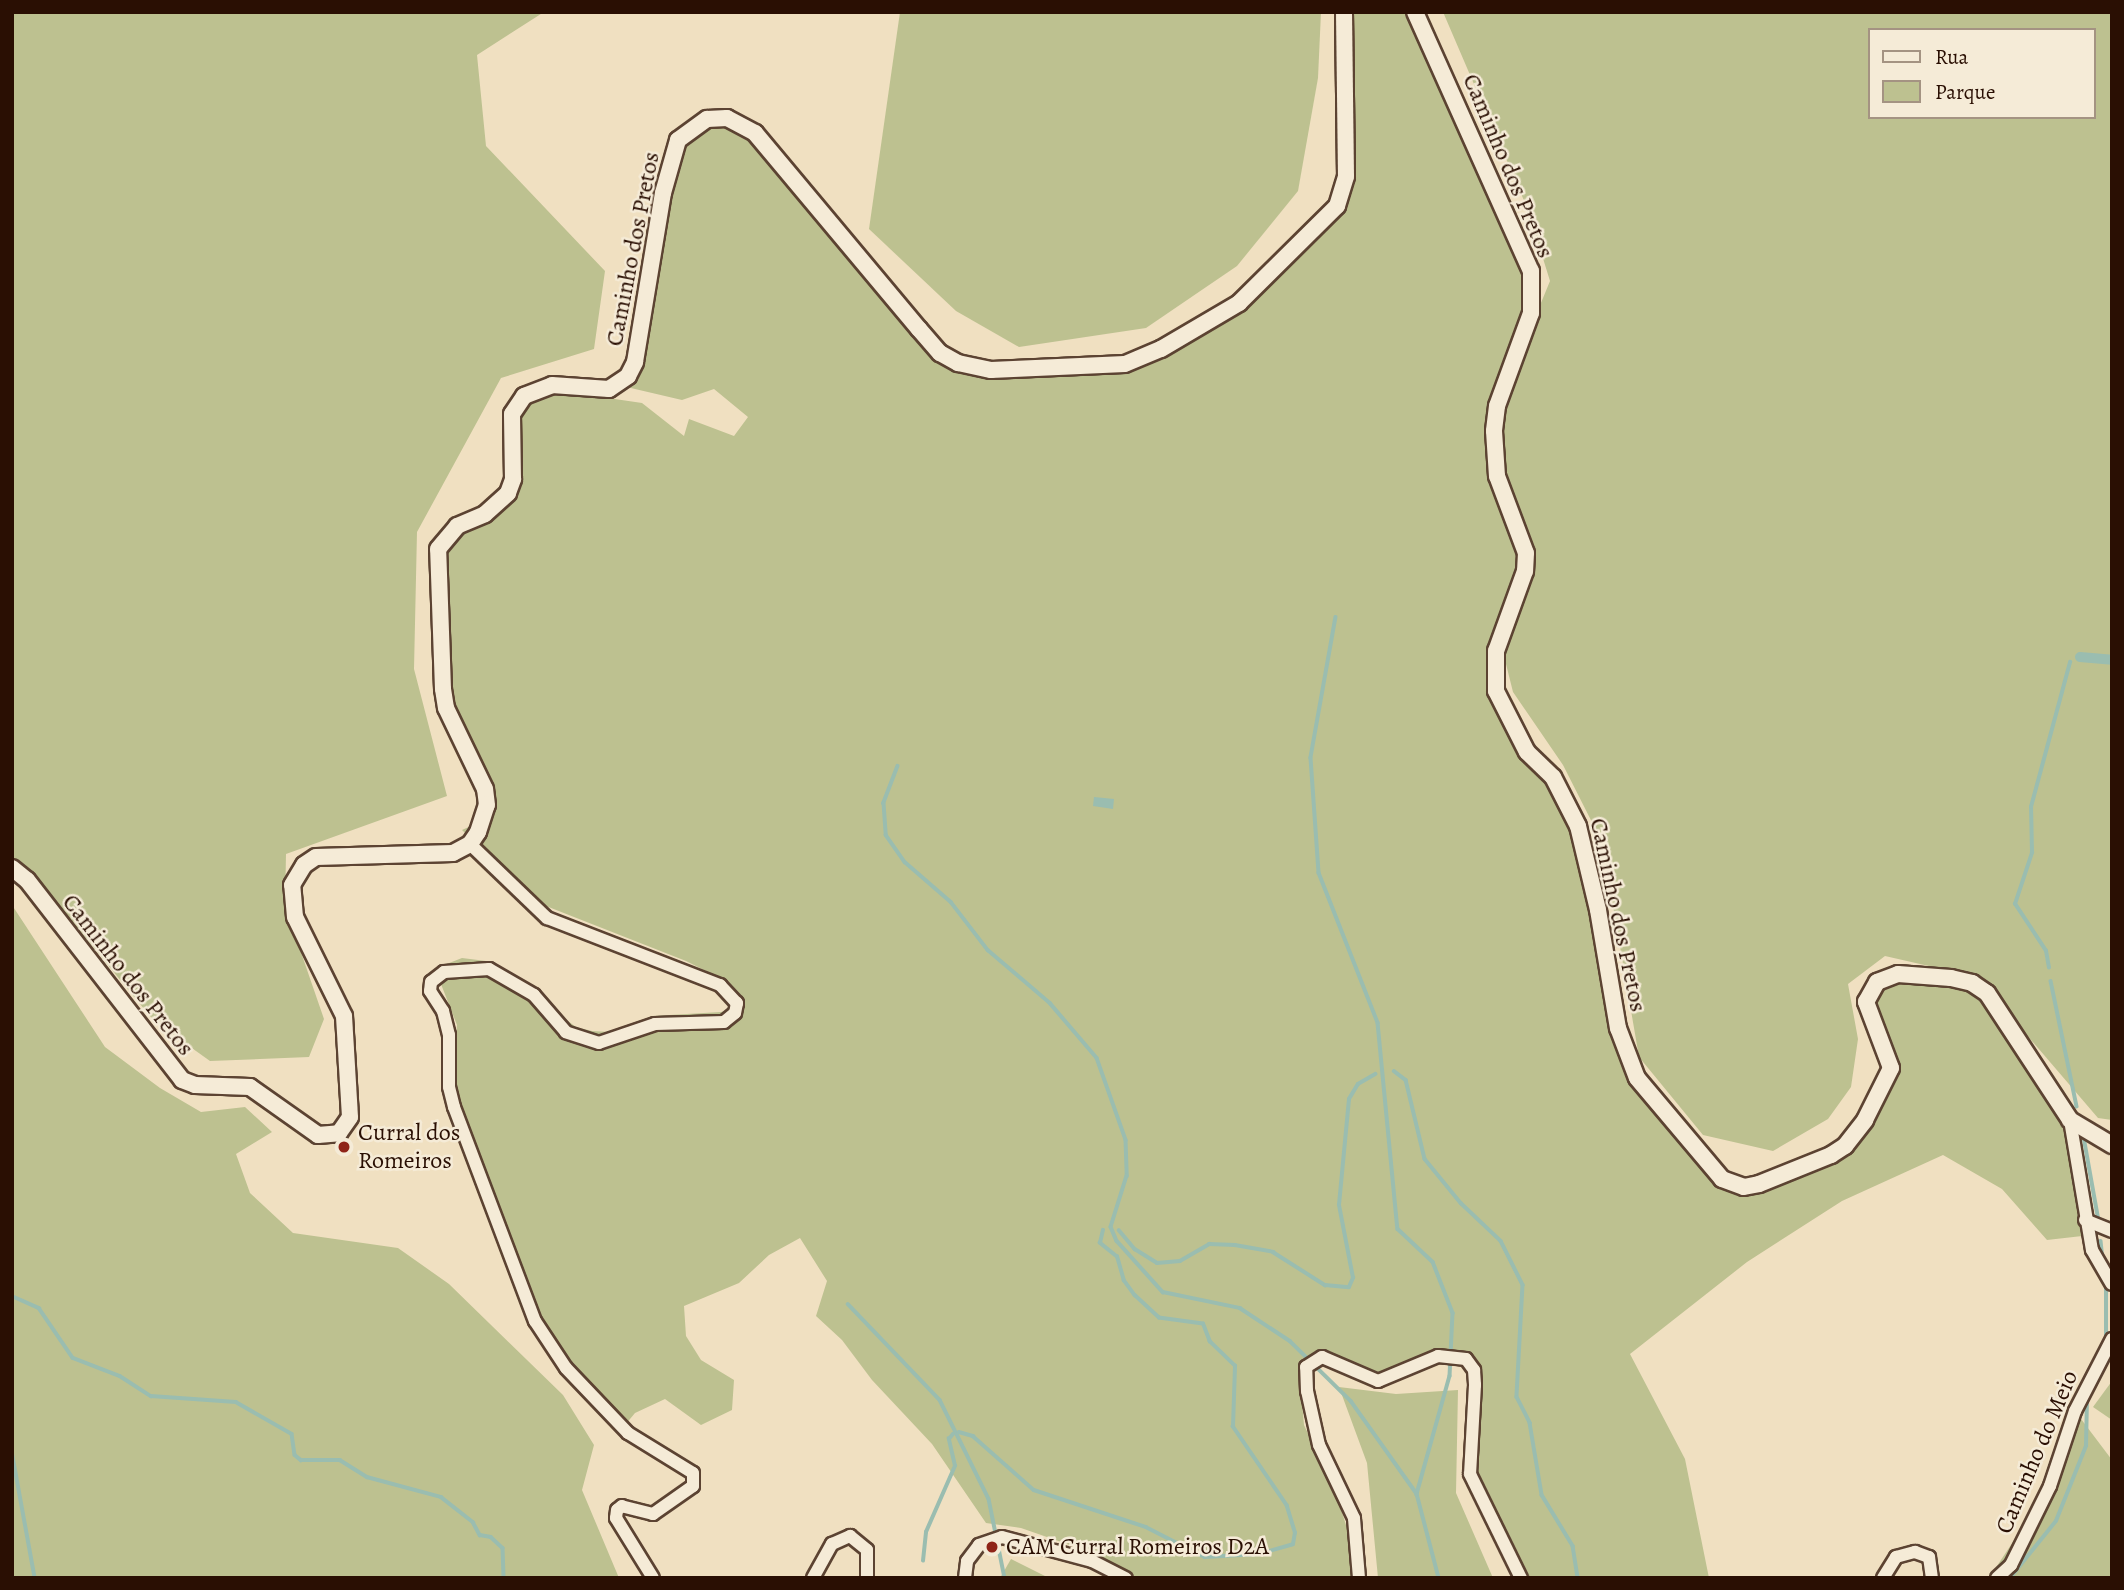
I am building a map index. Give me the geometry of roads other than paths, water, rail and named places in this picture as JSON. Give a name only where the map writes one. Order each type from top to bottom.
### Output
[{"type":"main road","name":"Caminho dos Pretos","points":[[12,868],[27,880],[182,1080],[260,1090],[308,1130],[324,1137],[339,1133],[350,1117],[344,1016],[295,917],[292,885],[304,865],[316,857],[453,853],[470,844],[487,805],[485,789],[446,708],[440,543],[457,526],[491,510],[508,493],[513,479],[512,414],[524,396],[552,385],[609,389],[628,376],[635,362],[671,158],[678,140],[692,126],[708,119],[727,118],[755,133],[919,330],[940,353],[958,363],[991,370],[1125,364],[1161,349],[1238,303],[1337,206],[1346,176],[1343,12]]},
{"type":"main road","name":"Caminho dos Pretos","points":[[1415,12],[1531,271],[1531,313],[1497,407],[1494,430],[1497,477],[1527,553],[1525,572],[1496,651],[1496,691],[1527,752],[1553,776],[1578,826],[1598,910],[1618,1028],[1637,1077],[1722,1179],[1744,1187],[1759,1184],[1845,1146],[1865,1120],[1891,1068],[1866,1002],[1877,982],[1898,974],[1951,978],[1972,983],[1987,993],[2070,1121],[2112,1145]]},
{"type":"street","points":[[470,844],[547,918],[720,985],[737,1003],[735,1013],[724,1023],[655,1024],[599,1042],[566,1032],[534,995],[489,969],[444,972],[431,982],[430,991],[443,1011],[449,1035],[449,1087],[454,1107],[535,1321],[566,1368],[628,1433],[693,1473],[693,1486],[686,1493],[650,1515],[622,1506],[617,1510],[616,1518],[653,1578]]},
{"type":"street","points":[[2070,1121],[2092,1250],[2112,1284]]},
{"type":"street","points":[[2085,1220],[2112,1231]]},
{"type":"street","name":"Caminho do Meio","points":[[1997,1578],[2011,1564],[2050,1486],[2075,1410],[2112,1339]]},
{"type":"street","points":[[1359,1578],[1354,1518],[1320,1445],[1305,1371],[1314,1360],[1333,1359],[1378,1381],[1438,1356],[1459,1355],[1474,1370],[1470,1474],[1521,1578]]},
{"type":"street","points":[[813,1578],[832,1544],[850,1536],[867,1550],[867,1578]]},
{"type":"street","points":[[965,1578],[967,1561],[995,1538],[1092,1560],[1126,1578]]},
{"type":"street","points":[[1883,1578],[1896,1557],[1915,1552],[1929,1557],[1932,1578]]},
{"type":"waterway","points":[[1336,617],[1311,758],[1319,873],[1378,1023],[1398,1229],[1433,1262],[1453,1313],[1450,1376],[1417,1494],[1439,1578]]},
{"type":"waterway","points":[[2080,657],[2112,660]]},
{"type":"waterway","points":[[2049,968],[2046,951],[2015,904],[2032,853],[2031,807],[2070,662]]},
{"type":"waterway","points":[[898,766],[884,803],[886,835],[905,862],[951,902],[988,950],[1050,1003],[1097,1058],[1126,1140],[1127,1176],[1111,1227],[1117,1241],[1163,1292],[1240,1308],[1290,1341],[1351,1401],[1417,1494]]},
{"type":"waterway","points":[[2051,981],[2077,1106]]},
{"type":"waterway","points":[[1394,1071],[1406,1080],[1425,1159],[1461,1203],[1501,1241],[1523,1285],[1517,1397],[1530,1423],[1542,1495],[1573,1546],[1578,1578]]},
{"type":"waterway","points":[[1119,1230],[1135,1249],[1157,1263],[1180,1261],[1209,1244],[1235,1245],[1273,1252],[1325,1285],[1349,1287],[1353,1278],[1339,1205],[1349,1099],[1358,1084],[1375,1074]]},
{"type":"waterway","points":[[2084,1137],[2099,1221]]},
{"type":"waterway","points":[[959,1432],[973,1436],[1034,1490],[1146,1527],[1205,1557],[1259,1554],[1293,1544],[1295,1533],[1287,1506],[1233,1427],[1235,1366],[1210,1342],[1203,1324],[1159,1318],[1135,1296],[1124,1281],[1117,1257],[1100,1243],[1103,1230]]},
{"type":"waterway","points":[[2101,1241],[2103,1260]]},
{"type":"waterway","points":[[2106,1285],[2106,1340]]},
{"type":"waterway","points":[[12,1296],[39,1308],[73,1358],[120,1376],[151,1396],[236,1402],[292,1434],[295,1455],[301,1460],[340,1460],[367,1477],[441,1497],[473,1522],[480,1535],[491,1537],[503,1548],[504,1578]]},
{"type":"waterway","points":[[848,1304],[940,1400],[989,1499],[1005,1578]]},
{"type":"waterway","points":[[2010,1578],[2056,1521],[2086,1446],[2087,1399]]},
{"type":"waterway","points":[[923,1561],[926,1532],[955,1466],[949,1439],[953,1434]]},
{"type":"waterway","points":[[12,1451],[35,1578]]},
{"type":"place","name":"Curral dos Romeiros","points":[[344,1147]]},
{"type":"place","name":"CAM Curral Romeiros D2A","points":[[992,1547]]}]
